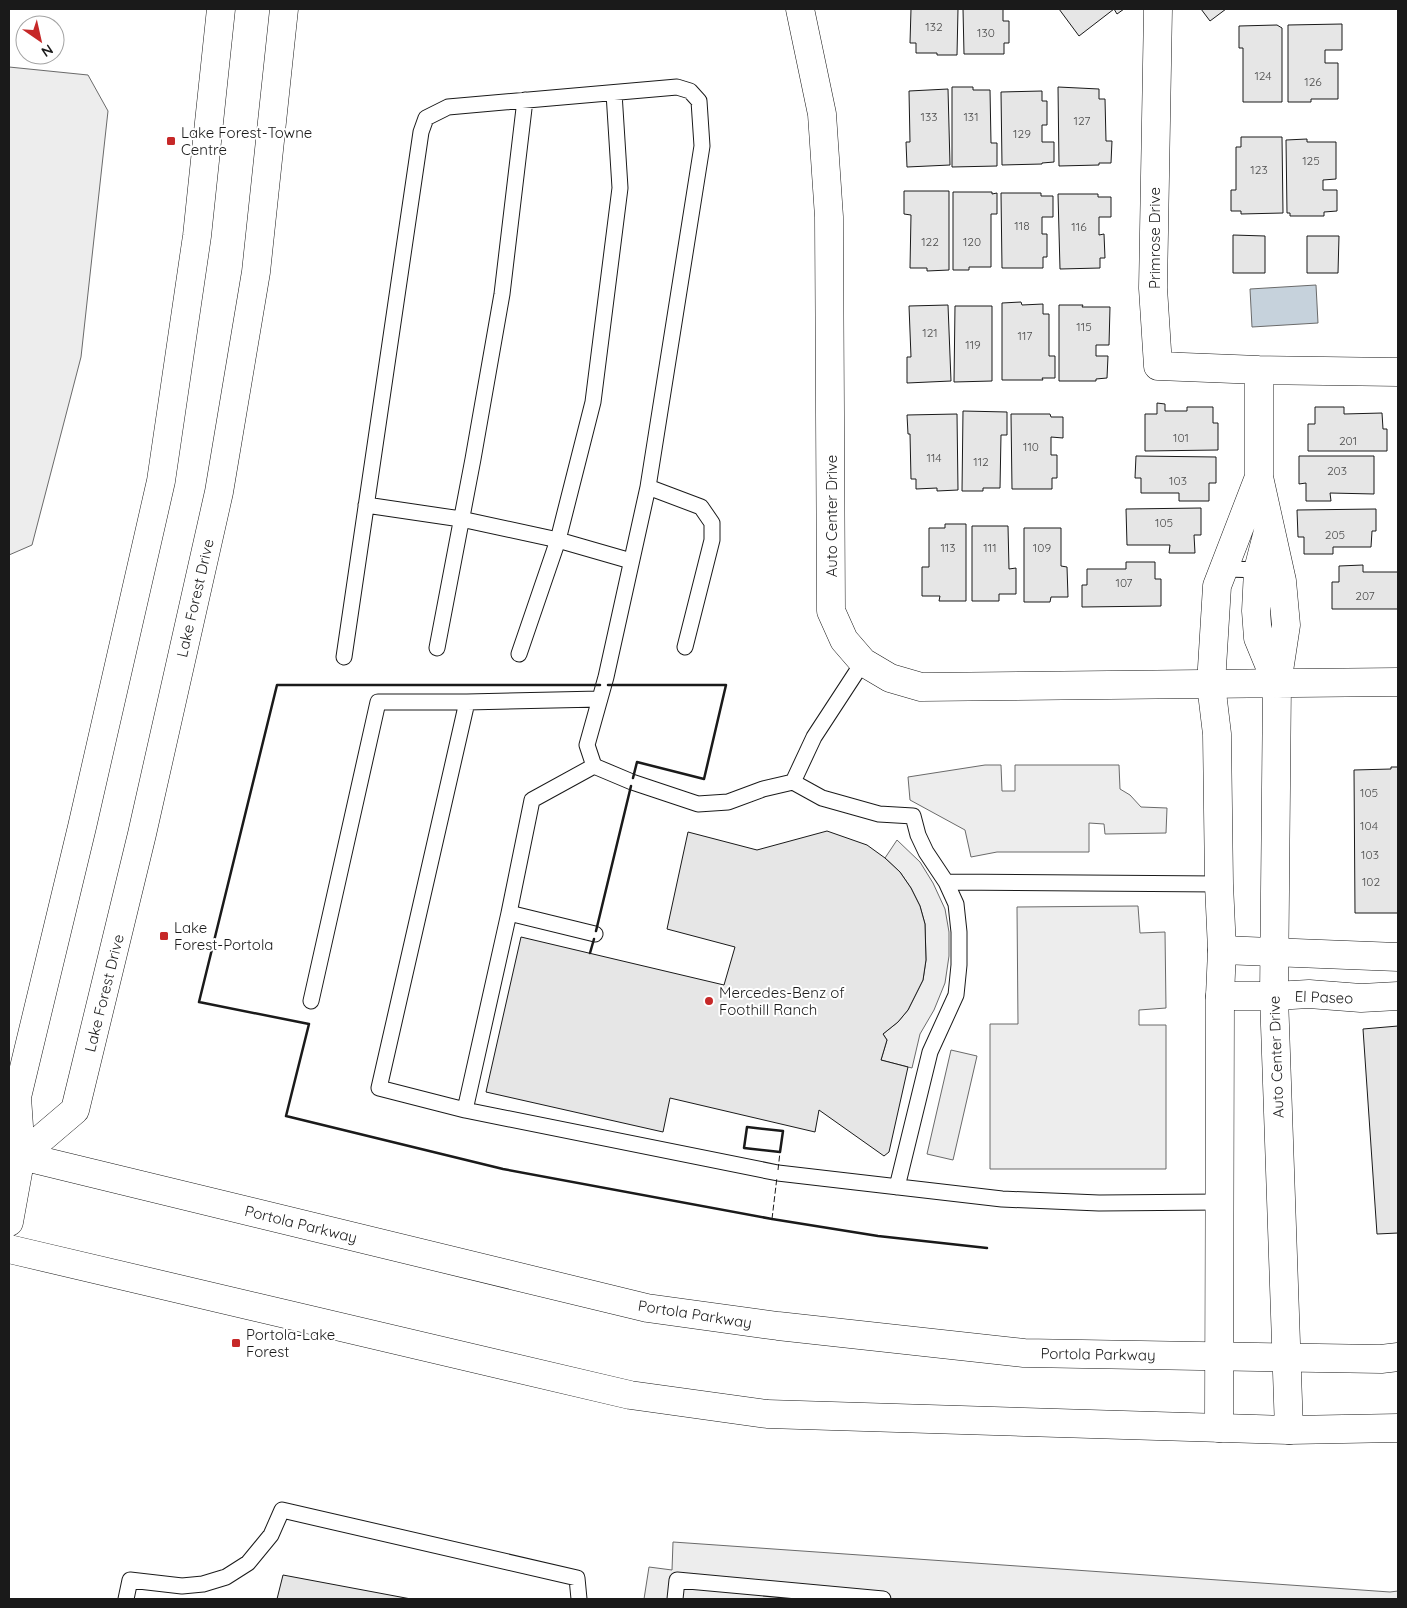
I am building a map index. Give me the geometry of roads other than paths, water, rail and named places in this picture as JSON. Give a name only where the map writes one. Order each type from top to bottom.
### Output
[{"type":"main road","points":[[9,1222],[15,1155],[17,1097],[82,827],[161,481],[197,236],[221,9]]},
{"type":"main road","name":"Lake Forest Drive","points":[[15,1155],[76,1110],[142,834],[219,492],[256,272],[284,9]]},
{"type":"main road","name":"Auto Center Drive","points":[[800,9],[822,114],[829,217],[831,611],[844,640],[863,662],[890,678],[920,687],[1398,682]]},
{"type":"main road","name":"Primrose Drive","points":[[1158,9],[1153,288],[1158,366],[1398,372]]},
{"type":"main road","points":[[1259,370],[1259,477],[1269,526],[1268,570],[1286,625],[1277,684]]},
{"type":"main road","points":[[1218,1428],[1220,996],[1222,950],[1217,734],[1211,684],[1216,586],[1259,477]]},
{"type":"main road","name":"Auto Center Drive","points":[[1277,684],[1273,952],[1290,1430]]},
{"type":"main road","points":[[1222,950],[1398,957]]},
{"type":"main road","name":"El Paseo","points":[[1220,996],[1309,994],[1361,998],[1398,996]]},
{"type":"main road","name":"Portola Parkway","points":[[15,1155],[647,1308],[778,1326],[1024,1353],[1287,1358],[1381,1359],[1398,1357]]},
{"type":"main road","points":[[9,1249],[630,1395],[767,1414],[1290,1430],[1398,1428]]},
{"type":"lane","points":[[344,657],[421,132],[426,118],[448,107],[677,87],[690,91],[699,101],[702,146],[648,488],[600,698],[587,745],[594,766],[632,782],[698,804],[728,802],[763,789],[793,782],[822,798],[879,814],[913,816],[918,835],[926,852],[946,882],[956,904],[960,932],[959,966],[956,995],[930,1052],[897,1187]]},
{"type":"lane","points":[[519,654],[558,540],[593,402],[620,188],[614,93]]},
{"type":"lane","points":[[437,648],[502,294],[525,100]]},
{"type":"lane","points":[[648,488],[701,508],[712,523],[712,540],[685,647]]},
{"type":"lane","points":[[366,505],[461,519],[558,540],[631,561]]},
{"type":"lane","points":[[1224,569],[1268,570]]},
{"type":"lane","points":[[793,782],[814,737],[863,662]]},
{"type":"lane","points":[[311,1001],[378,702],[467,702],[600,698]]},
{"type":"lane","points":[[467,702],[379,1088],[465,1110],[778,1173],[1002,1199],[1080,1202],[1220,1202]]},
{"type":"lane","points":[[465,1110],[532,800],[594,766]]},
{"type":"lane","points":[[946,882],[1219,884]]},
{"type":"lane","points":[[509,913],[595,934]]},
{"type":"lane","points":[[126,1599],[130,1580],[182,1586],[203,1584],[226,1577],[248,1563],[271,1536],[282,1510],[577,1578],[579,1599]]},
{"type":"lane","points":[[675,1599],[678,1580],[883,1599]]},
{"type":"place","name":"Lake Forest-Towne Centre","points":[[171,141]]},
{"type":"place","name":"Lake Forest-Portola","points":[[164,936]]},
{"type":"place","name":"Mercedes-Benz of Foothill Ranch","points":[[709,1001]]},
{"type":"place","name":"Portola-Lake Forest","points":[[236,1343]]}]
